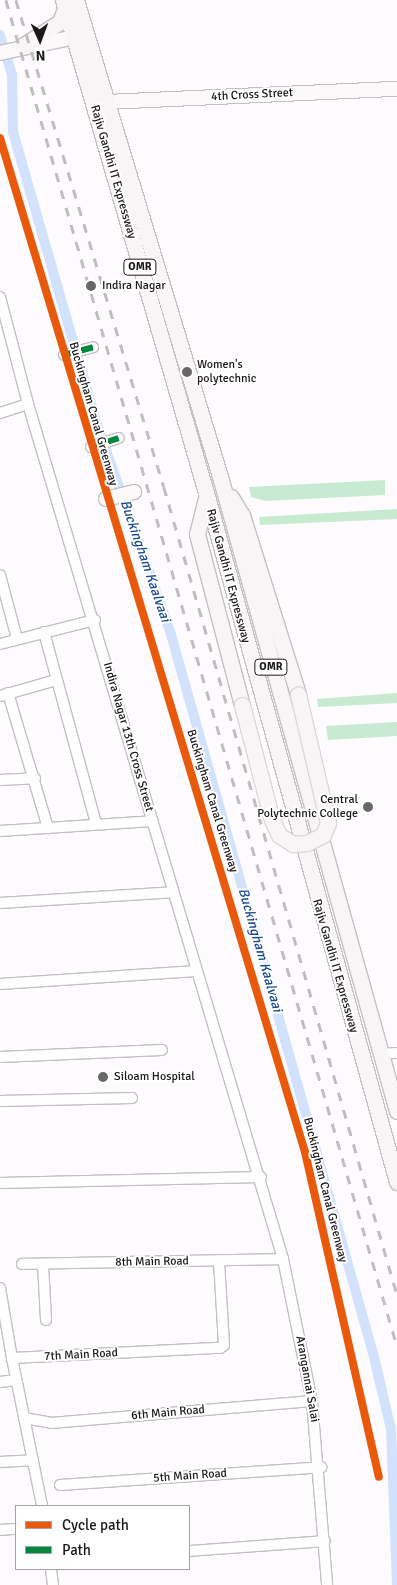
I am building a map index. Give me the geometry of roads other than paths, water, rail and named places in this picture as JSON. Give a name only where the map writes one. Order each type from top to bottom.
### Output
[{"type":"main road","name":"Rajiv Gandhi IT Expressway","points":[[68,3],[106,102],[221,480],[397,1111]]},
{"type":"main road","points":[[22,46],[60,22],[68,3]]},
{"type":"main road","name":"Rajiv Gandhi IT Expressway","points":[[80,36],[397,1182]]},
{"type":"main road","points":[[207,496],[197,534],[272,820],[280,835],[293,844],[307,843],[323,835],[328,823],[298,694],[242,516],[221,480]]},
{"type":"street","points":[[0,53],[22,46],[80,36]]},
{"type":"street","name":"4th Cross Street","points":[[106,102],[397,88]]},
{"type":"street","name":"Indira Nagar 13th Cross Street","points":[[0,297],[4,332],[95,620],[173,892],[261,1177]]},
{"type":"street","points":[[64,355],[93,347]]},
{"type":"street","points":[[0,413],[28,404]]},
{"type":"street","points":[[91,447],[119,438]]},
{"type":"street","points":[[106,499],[134,492]]},
{"type":"street","points":[[0,575],[17,639]]},
{"type":"street","points":[[0,644],[95,620]]},
{"type":"street","points":[[44,632],[96,824]]},
{"type":"street","points":[[48,828],[35,778],[4,695],[56,680]]},
{"type":"street","points":[[0,780],[35,778]]},
{"type":"street","points":[[0,831],[153,821]]},
{"type":"street","points":[[0,903],[173,892]]},
{"type":"street","points":[[0,984],[197,971]]},
{"type":"street","points":[[0,1057],[162,1050]]},
{"type":"street","points":[[381,1054],[397,1053]]},
{"type":"street","points":[[0,1101],[132,1098]]},
{"type":"street","points":[[0,1183],[261,1177]]},
{"type":"street","name":"Arangannai Salai","points":[[261,1177],[283,1259],[312,1401],[321,1468],[327,1585]]},
{"type":"street","name":"8th Main Road","points":[[22,1264],[283,1259]]},
{"type":"street","name":"7th Main Road","points":[[12,1358],[222,1348],[220,1260]]},
{"type":"street","points":[[43,1264],[46,1320]]},
{"type":"street","points":[[0,1288],[16,1380],[42,1505]]},
{"type":"street","points":[[0,1382],[16,1380]]},
{"type":"street","name":"6th Main Road","points":[[24,1418],[51,1423],[312,1401]]},
{"type":"street","points":[[0,1462],[33,1460]]},
{"type":"street","name":"5th Main Road","points":[[60,1485],[321,1468]]},
{"type":"street","points":[[0,1530],[15,1529]]},
{"type":"street","points":[[190,1551],[325,1541]]},
{"type":"street","points":[[51,1570],[53,1585]]},
{"type":"waterway","name":"Buckingham Kaalvaai","points":[[0,35],[12,75],[13,132],[97,425],[170,631],[373,1353],[391,1429],[397,1585]]},
{"type":"railway","points":[[6,0],[397,1346]]},
{"type":"railway","points":[[16,0],[164,487],[397,1294]]},
{"type":"place","name":"Indira Nagar","points":[[91,286]]},
{"type":"place","name":"Women's polytechnic","points":[[187,372]]},
{"type":"place","name":"Central Polytechnic College","points":[[368,807]]},
{"type":"place","name":"Siloam Hospital","points":[[103,1077]]}]
